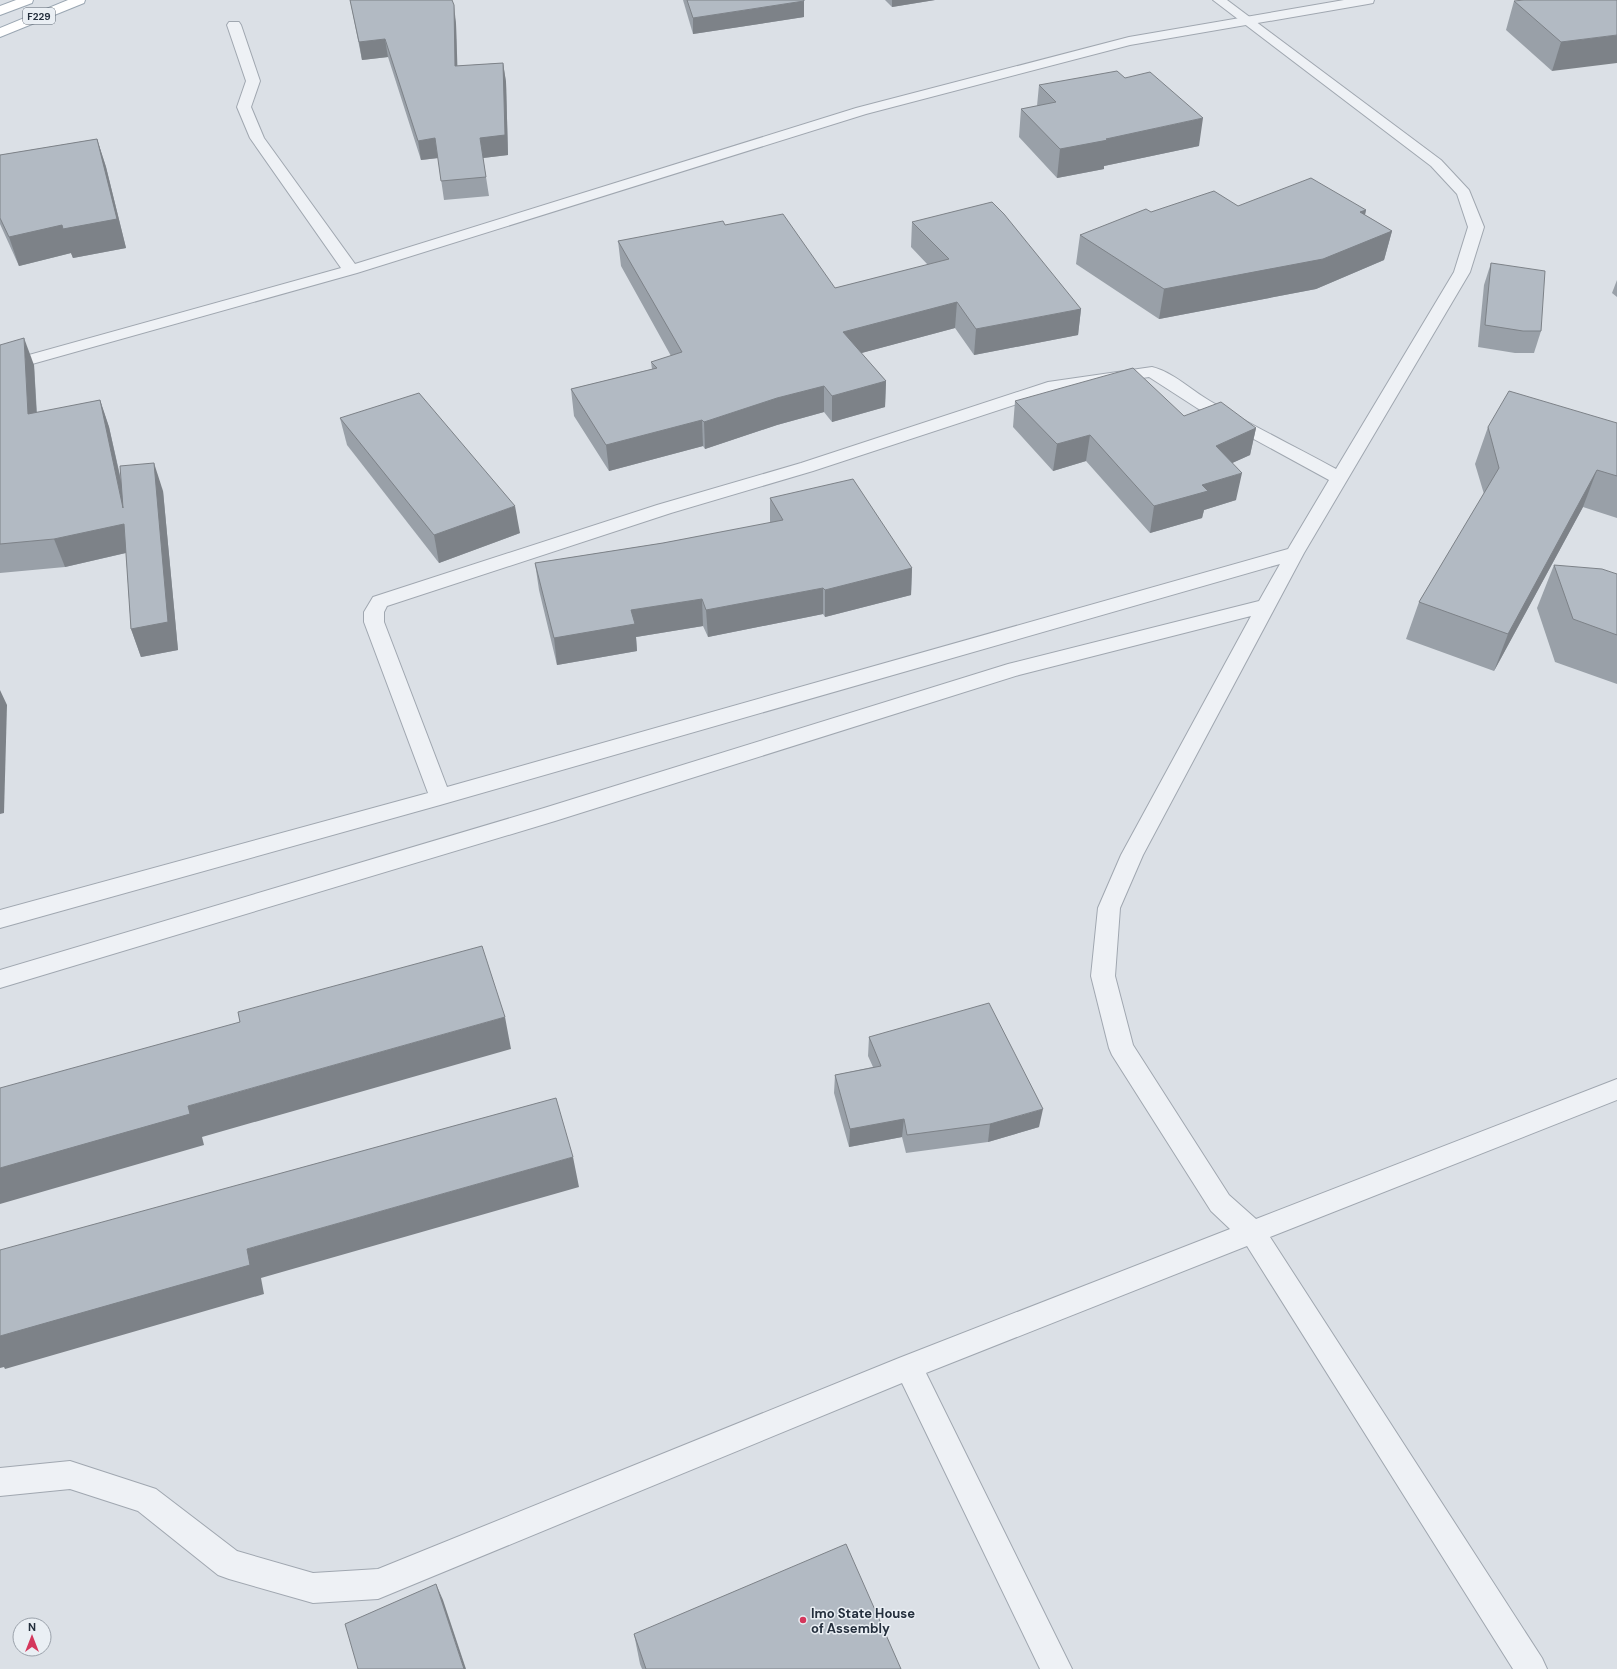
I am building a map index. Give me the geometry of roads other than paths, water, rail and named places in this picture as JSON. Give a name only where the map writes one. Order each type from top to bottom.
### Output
[{"type":"main road","name":"F229","points":[[0,11],[27,0]]},
{"type":"main road","name":"F229","points":[[0,32],[79,0]]},
{"type":"street","points":[[1219,0],[1436,163],[1464,193],[1476,227],[1462,272],[1338,478],[1295,553],[1132,856],[1109,908],[1103,976],[1121,1048],[1220,1203],[1253,1233],[1531,1669]]},
{"type":"street","points":[[0,368],[351,270],[860,111],[1129,41],[1368,0]]},
{"type":"street","points":[[234,25],[253,81],[244,107],[256,138],[351,270]]},
{"type":"street","points":[[440,797],[374,622],[374,612],[380,602],[664,509],[806,467],[1054,386],[1152,372],[1203,404],[1338,478]]},
{"type":"street","points":[[0,919],[440,797],[1295,553]]},
{"type":"street","points":[[0,978],[547,814],[1015,669],[1266,606]]},
{"type":"street","points":[[0,1482],[70,1475],[146,1499],[229,1564],[313,1588],[378,1584],[909,1367],[1617,1089]]},
{"type":"street","points":[[909,1367],[1056,1669]]},
{"type":"place","name":"Imo State House of Assembly","points":[[803,1620]]}]
